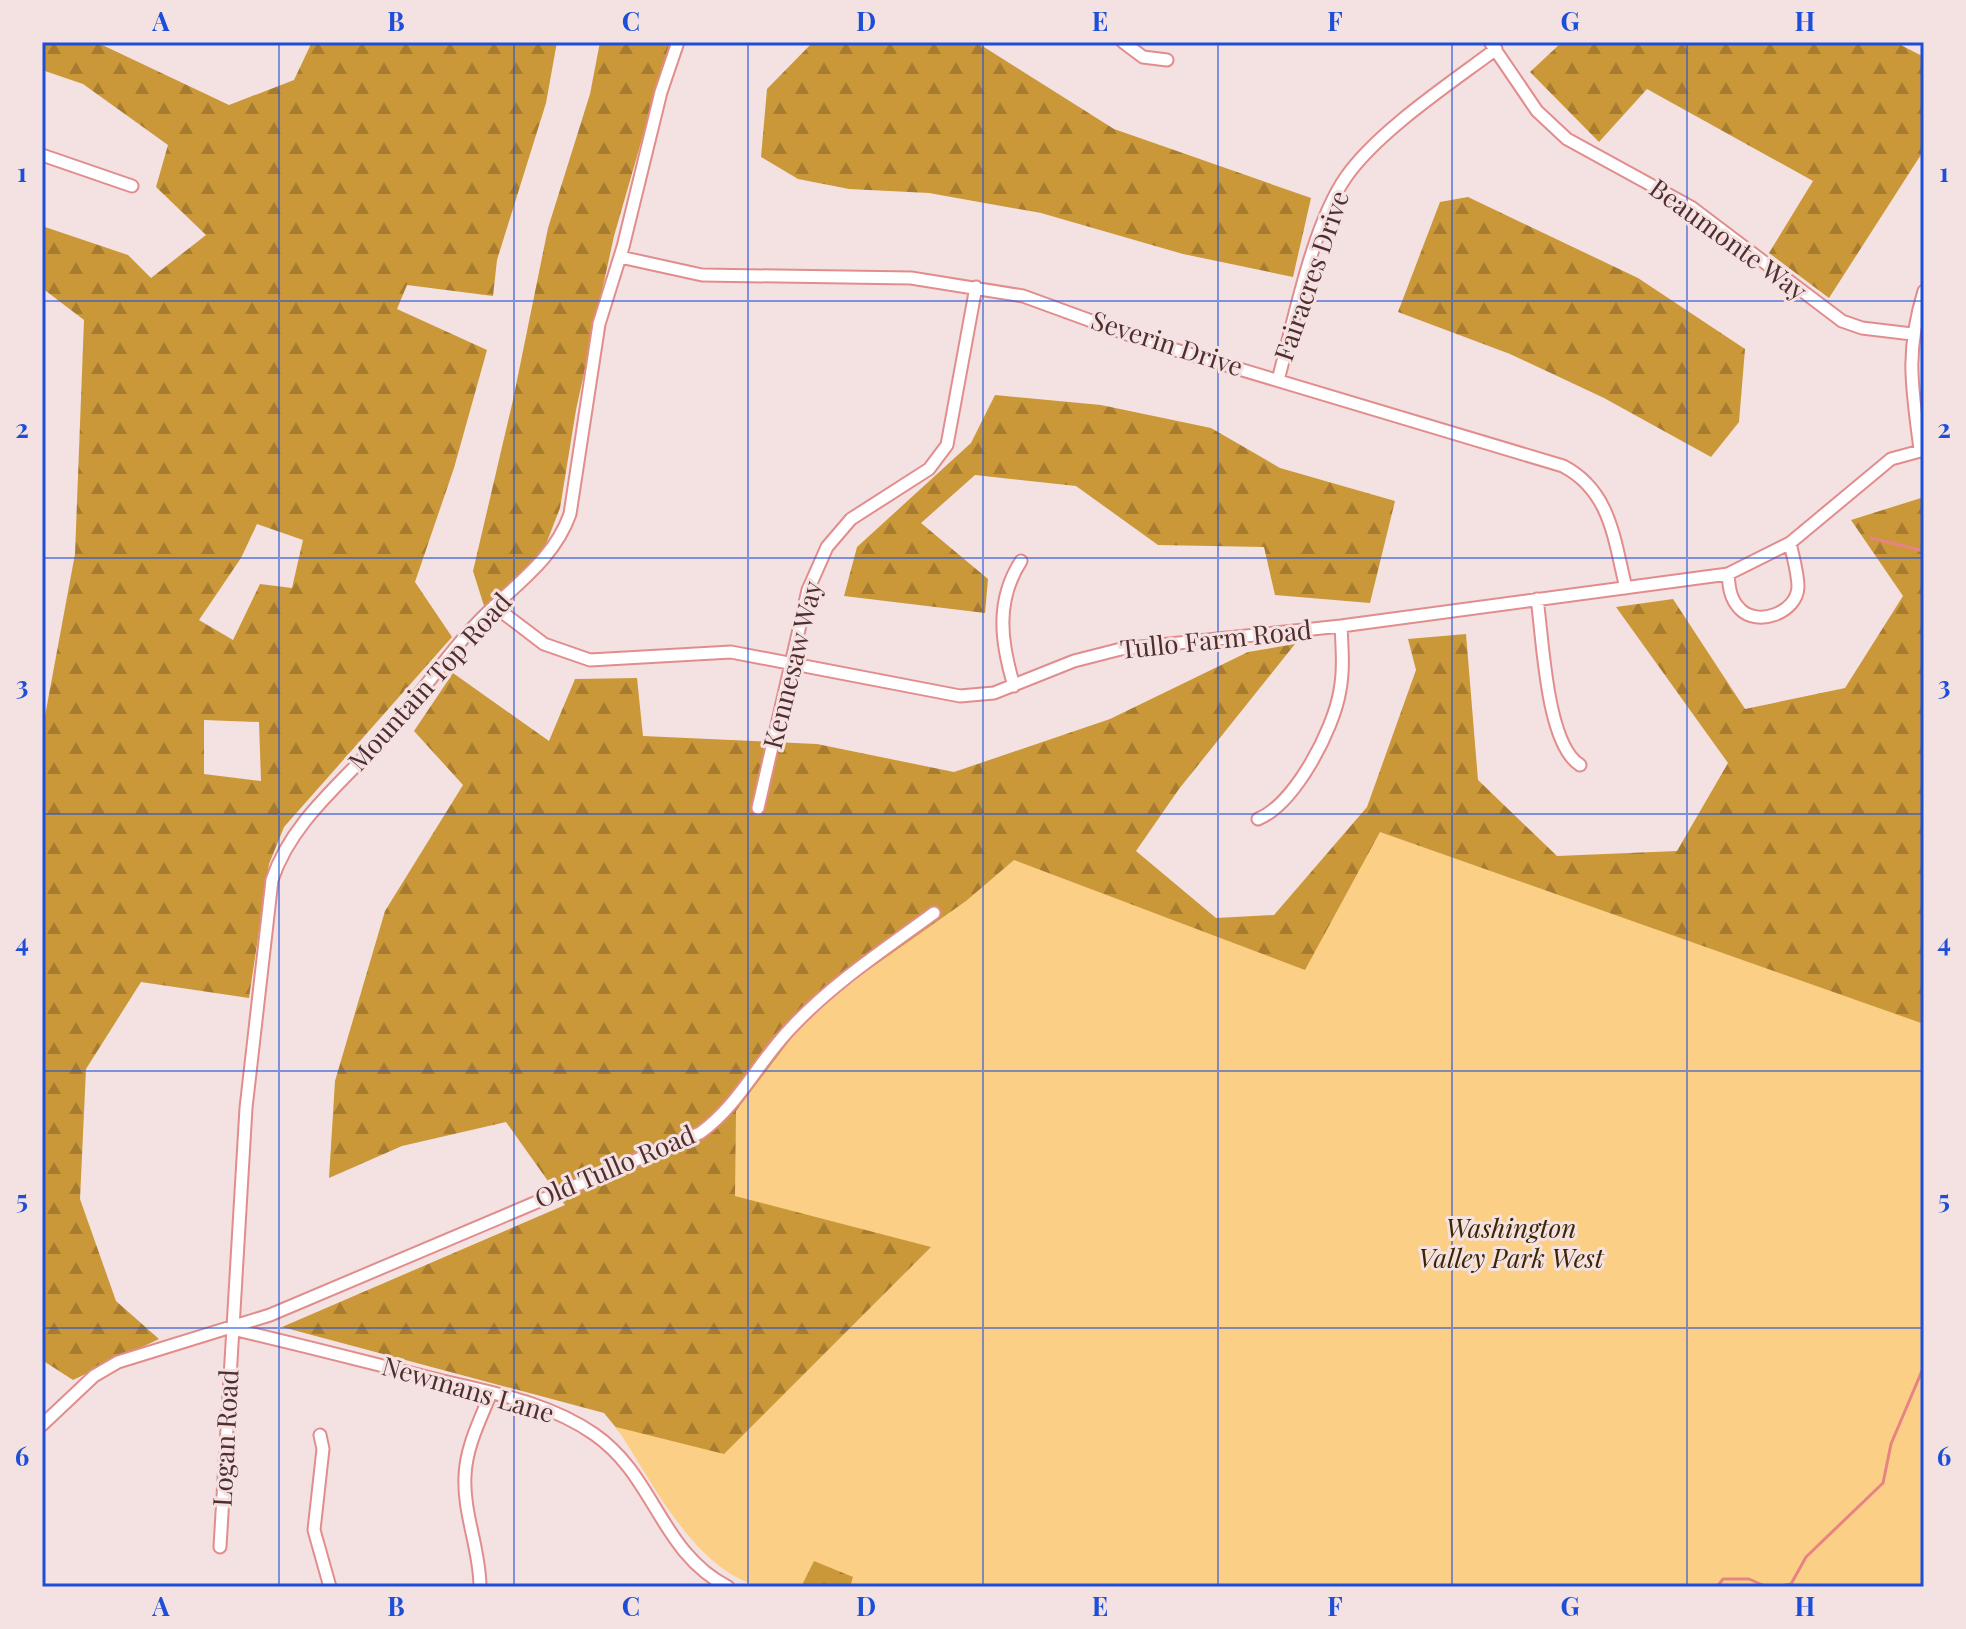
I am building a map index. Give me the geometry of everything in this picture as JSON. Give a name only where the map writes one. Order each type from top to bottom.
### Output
[{"type":"street","name":"Mountain Top Road","points":[[232,1329],[246,1108],[268,906],[279,858],[302,822],[390,729],[494,606],[549,553],[564,532],[570,514],[599,324],[620,257],[661,92],[678,42]]},
{"type":"street","points":[[1123,42],[1143,57],[1167,60]]},
{"type":"street","name":"Beaumonte Way","points":[[1493,45],[1537,111],[1567,139],[1691,207],[1842,321],[1862,328],[1912,334]]},
{"type":"street","name":"Fairacres Drive","points":[[1278,380],[1326,216],[1344,180],[1373,148],[1493,45]]},
{"type":"street","points":[[42,155],[132,186]]},
{"type":"street","name":"Severin Drive","points":[[620,257],[702,275],[911,278],[976,287],[1056,305],[1149,342],[1563,466],[1582,475],[1608,512],[1626,588]]},
{"type":"street","name":"Kennesaw Way","points":[[758,808],[808,590],[827,547],[864,507],[906,486],[929,469],[947,445],[976,287]]},
{"type":"street","points":[[1922,449],[1909,360],[1912,334],[1924,291]]},
{"type":"street","name":"Tullo Farm Road","points":[[494,606],[544,644],[590,660],[623,661],[708,652],[793,664],[960,696],[994,693],[1099,653],[1341,626],[1728,574],[1790,543],[1891,459],[1922,449]]},
{"type":"street","points":[[1728,574],[1733,600],[1746,614],[1758,618],[1782,612],[1790,605],[1798,588],[1790,543]]},
{"type":"street","points":[[1014,686],[1004,649],[1002,623],[1008,588],[1021,561]]},
{"type":"street","points":[[1537,599],[1556,728],[1571,759],[1580,765]]},
{"type":"street","points":[[1258,819],[1277,809],[1328,728],[1341,689],[1341,626]]},
{"type":"street","name":"Old Tullo Road","points":[[42,1425],[104,1368],[232,1329],[700,1133],[731,1107],[798,1020],[843,980],[934,913]]},
{"type":"street","name":"Newmans Lane","points":[[232,1329],[546,1408],[594,1434],[641,1480],[672,1540],[687,1557],[728,1587]]},
{"type":"street","name":"Logan Road","points":[[220,1547],[232,1329]]},
{"type":"street","points":[[480,1587],[480,1565],[468,1516],[465,1467],[468,1449],[491,1393]]},
{"type":"street","points":[[320,1435],[323,1449],[314,1530],[330,1587]]},
{"type":"green space","points":[[42,42],[96,42],[229,105],[294,80],[312,42],[557,42],[546,103],[497,260],[493,296],[407,285],[397,309],[487,350],[454,468],[415,582],[452,637],[284,827],[269,864],[249,998],[141,982],[86,1069],[80,1199],[116,1301],[159,1339],[73,1380],[42,1360],[42,732],[75,554],[84,320],[42,288],[42,226],[128,255],[151,278],[206,235],[156,187],[168,145],[83,84],[42,70]],"holes":[[[257,524],[303,540],[292,588],[260,584],[233,640],[199,620],[241,558]],[[204,720],[259,722],[261,781],[204,774]]]},
{"type":"green space","points":[[600,42],[670,42],[614,236],[576,410],[560,508],[541,557],[484,606],[473,571],[513,400],[548,228],[590,94]]},
{"type":"green space","points":[[813,42],[976,42],[1114,129],[1311,198],[1293,277],[1183,254],[1041,213],[929,193],[849,189],[798,179],[761,157],[767,89]]},
{"type":"green space","points":[[1562,42],[1895,42],[1924,57],[1924,150],[1829,298],[1769,253],[1813,181],[1647,89],[1599,142],[1530,72]]},
{"type":"green space","points":[[1468,197],[1638,278],[1745,349],[1739,422],[1711,457],[1604,398],[1510,354],[1398,312],[1440,202]]},
{"type":"green space","points":[[995,395],[1101,405],[1211,428],[1280,468],[1395,501],[1370,603],[1275,595],[1264,547],[1158,545],[1076,486],[975,475],[921,523],[988,579],[985,613],[844,596],[857,547],[971,443]]},
{"type":"green space","name":"Washington Valley Park West","points":[[1921,498],[1924,501],[1924,1587],[779,1587],[687,1514],[604,1413],[282,1327],[565,1205],[506,1122],[402,1146],[329,1178],[335,1081],[385,911],[463,785],[414,731],[453,673],[549,741],[575,679],[637,678],[643,736],[817,744],[954,772],[1110,719],[1248,652],[1295,644],[1179,789],[1136,851],[1216,918],[1274,915],[1367,807],[1416,670],[1408,639],[1466,634],[1478,780],[1557,856],[1677,851],[1728,763],[1616,607],[1673,599],[1745,709],[1845,688],[1903,596],[1851,520]]},
{"type":"green space","name":"Washington Valley Park West","points":[[1380,832],[1924,1024],[1924,1587],[850,1587],[853,1577],[814,1561],[801,1587],[773,1588],[740,1579],[717,1564],[678,1522],[616,1427],[724,1454],[931,1247],[735,1196],[736,1111],[820,1004],[966,901],[1014,860],[1305,970]]},
{"type":"waterway","points":[[1871,538],[1924,551]]},
{"type":"waterway","points":[[1775,1587],[1791,1584],[1806,1557],[1883,1483],[1891,1444],[1924,1366]]},
{"type":"waterway","points":[[1717,1587],[1723,1579],[1749,1579],[1767,1587]]}]
